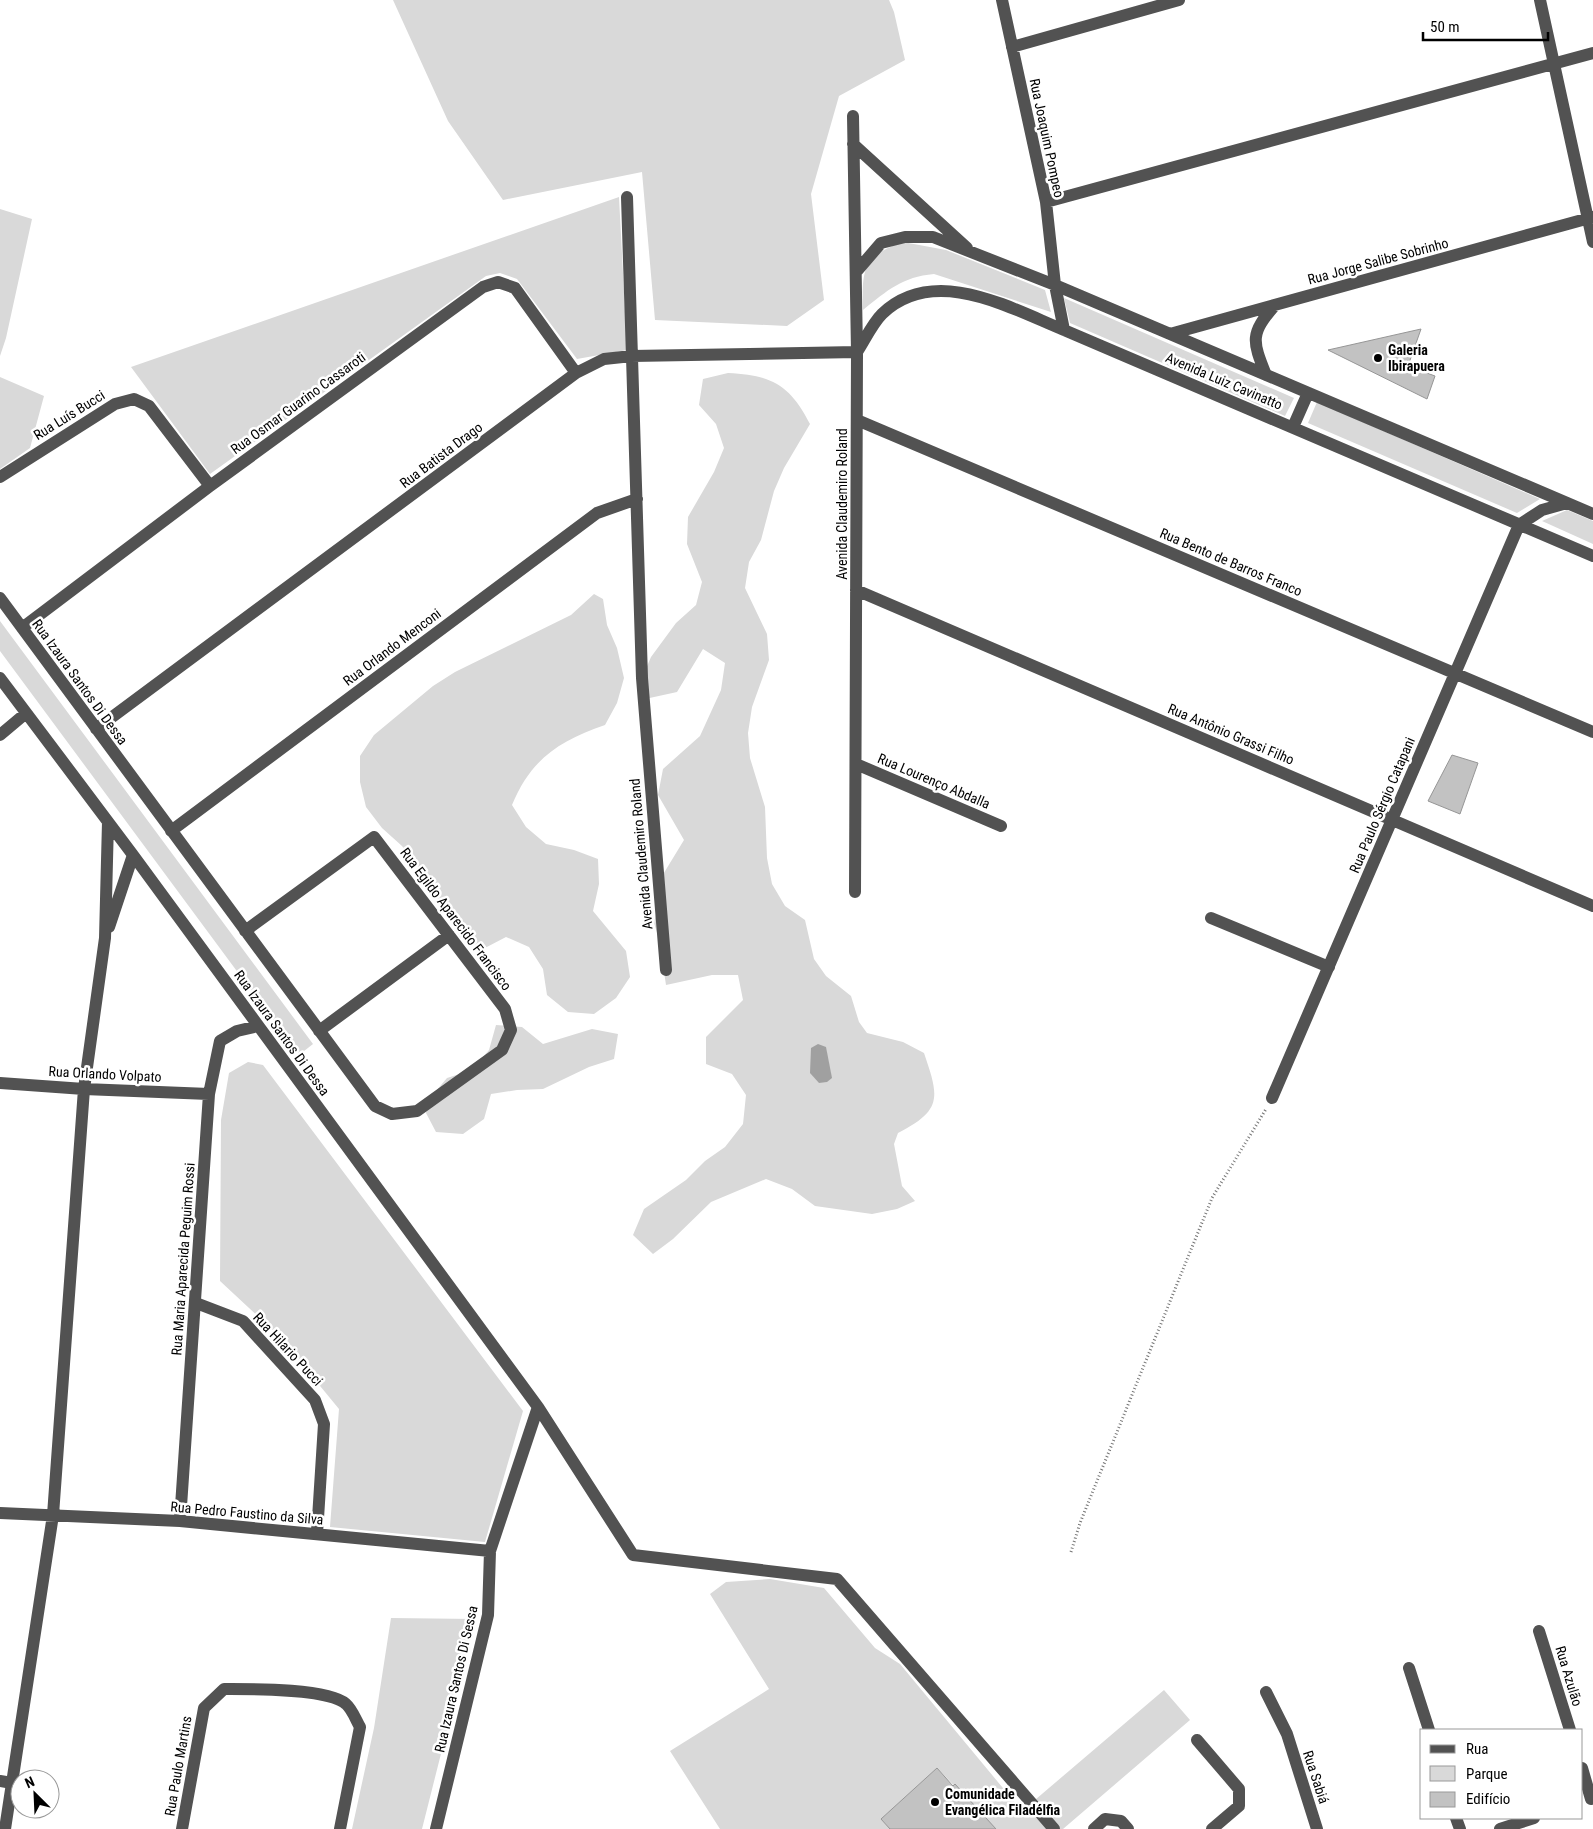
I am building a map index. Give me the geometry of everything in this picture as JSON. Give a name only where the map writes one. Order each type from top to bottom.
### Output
[{"type":"street","name":"Rua Joaquim Pompeo","points":[[1002,0],[1046,202],[1055,285],[1064,330]]},
{"type":"street","points":[[1012,47],[1179,0]]},
{"type":"street","points":[[1540,0],[1590,218],[1593,242]]},
{"type":"street","points":[[1046,202],[1593,53]]},
{"type":"street","name":"Avenida Claudemiro Roland","points":[[853,116],[857,352],[855,892]]},
{"type":"street","points":[[853,144],[973,253]]},
{"type":"street","name":"Avenida Claudemiro Roland","points":[[627,197],[642,678],[666,970]]},
{"type":"street","name":"Rua Jorge Salibe Sobrinho","points":[[1170,334],[1590,218]]},
{"type":"street","name":"Avenida Luiz Cavinatto","points":[[856,272],[881,243],[905,237],[933,237],[1055,285],[1593,514]]},
{"type":"street","name":"Rua Osmar Guarino Cassaroti","points":[[22,628],[210,486],[483,287],[498,282],[515,288],[576,373]]},
{"type":"street","name":"Avenida Luiz Cavinatto","points":[[857,352],[882,315],[906,297],[943,291],[977,295],[1293,427],[1593,556]]},
{"type":"street","points":[[1266,375],[1254,345],[1260,323],[1275,305]]},
{"type":"street","name":"Rua Batista Drago","points":[[96,729],[576,373],[604,359],[632,356],[857,352]]},
{"type":"street","points":[[1293,427],[1308,392]]},
{"type":"street","name":"Rua Luís Bucci","points":[[0,477],[115,404],[134,399],[149,406],[210,486]]},
{"type":"street","name":"Rua Bento de Barros Franco","points":[[857,420],[1593,732]]},
{"type":"street","name":"Rua Orlando Menconi","points":[[171,831],[597,513],[637,498]]},
{"type":"street","points":[[1519,525],[1542,510],[1567,503]]},
{"type":"street","name":"Rua Paulo Sérgio Catapani","points":[[1272,1098],[1519,525]]},
{"type":"street","name":"Rua Antônio Grassi Filho","points":[[856,590],[1593,906]]},
{"type":"street","name":"Rua Izaura Santos Di Dessa","points":[[0,598],[374,1106],[392,1114]]},
{"type":"street","name":"Rua Izaura Santos Di Dessa","points":[[0,678],[25,714],[133,855],[538,1407]]},
{"type":"street","points":[[0,735],[25,714]]},
{"type":"street","name":"Rua Lourenço Abdalla","points":[[856,764],[1001,826]]},
{"type":"street","points":[[5,1829],[6,1782],[53,1515],[84,1089],[105,938],[108,822]]},
{"type":"street","name":"Rua Egildo Aparecido Francisco","points":[[245,931],[374,836],[505,1009],[511,1030],[502,1050],[417,1111],[392,1114]]},
{"type":"street","points":[[105,938],[133,855]]},
{"type":"street","points":[[1211,918],[1329,967]]},
{"type":"street","points":[[319,1030],[449,935]]},
{"type":"street","name":"Rua Maria Aparecida Peguim Rossi","points":[[180,1521],[209,1094],[220,1041],[237,1031],[258,1026]]},
{"type":"street","name":"Rua Orlando Volpato","points":[[0,1082],[84,1089],[209,1094]]},
{"type":"street","name":"Rua Hilario Pucci","points":[[196,1303],[243,1321],[315,1400],[324,1424],[317,1534]]},
{"type":"street","points":[[538,1407],[633,1555],[837,1579],[1054,1829]]},
{"type":"street","name":"Rua Izaura Santos Di Sessa","points":[[436,1829],[488,1615],[490,1550],[538,1407]]},
{"type":"street","name":"Rua Pedro Faustino da Silva","points":[[0,1513],[180,1521],[490,1550]]},
{"type":"street","name":"Rua Azulão","points":[[1539,1631],[1570,1729]]},
{"type":"street","points":[[1409,1668],[1429,1729]]},
{"type":"street","name":"Rua Paulo Martins","points":[[182,1829],[204,1708],[224,1689],[280,1689],[325,1696],[346,1703],[360,1727],[340,1829]]},
{"type":"street","name":"Rua Sabiá","points":[[1266,1692],[1286,1734],[1317,1829]]},
{"type":"street","points":[[1197,1740],[1239,1789],[1239,1806],[1212,1829]]},
{"type":"street","points":[[1583,1773],[1589,1800]]},
{"type":"street","points":[[1094,1829],[1105,1819],[1121,1821],[1128,1829]]},
{"type":"street","points":[[1500,1829],[1531,1819]]},
{"type":"path","points":[[1071,1552],[1080,1522],[1212,1198],[1272,1098]]},
{"type":"green space","points":[[393,0],[889,0],[894,12],[905,60],[839,96],[811,194],[824,300],[787,326],[655,320],[642,172],[503,200],[448,121]]},
{"type":"green space","points":[[619,197],[627,350],[577,359],[517,279],[500,273],[486,276],[210,474],[131,367]]},
{"type":"green space","points":[[0,209],[32,219],[6,338],[0,356]]},
{"type":"green space","points":[[903,242],[946,250],[1045,290],[1051,312],[934,274],[904,281],[863,310],[863,284],[867,266],[879,253]]},
{"type":"green space","points":[[1064,298],[1294,398],[1285,416],[1070,323]]},
{"type":"green space","points":[[728,373],[757,376],[778,385],[795,400],[810,424],[784,468],[774,491],[761,540],[749,562],[745,588],[767,634],[769,660],[752,707],[748,733],[750,758],[765,807],[767,858],[772,884],[785,906],[805,920],[814,959],[826,976],[851,996],[859,1022],[867,1033],[903,1042],[924,1053],[933,1081],[934,1101],[923,1117],[898,1133],[894,1144],[902,1186],[915,1201],[897,1209],[872,1214],[815,1206],[792,1189],[766,1179],[711,1202],[673,1239],[653,1254],[633,1235],[644,1209],[686,1180],[705,1161],[725,1147],[743,1124],[746,1095],[732,1074],[706,1064],[706,1037],[743,1000],[738,975],[712,975],[666,985],[659,939],[654,923],[661,892],[659,881],[684,840],[658,795],[663,769],[700,736],[721,690],[725,663],[703,649],[677,692],[645,699],[645,671],[651,657],[676,623],[696,605],[702,582],[687,544],[688,517],[714,472],[724,448],[716,424],[699,405],[703,379]]},
{"type":"green space","points":[[0,377],[44,396],[30,448],[0,469]]},
{"type":"green space","points":[[1317,402],[1540,499],[1517,513],[1308,423]]},
{"type":"green space","points":[[1567,510],[1593,521],[1593,544],[1542,521]]},
{"type":"green space","points":[[594,594],[603,599],[607,625],[617,648],[624,678],[617,703],[605,725],[560,745],[548,754],[528,775],[512,805],[526,827],[546,844],[574,850],[598,859],[599,884],[593,911],[626,951],[630,977],[616,998],[594,1014],[568,1012],[547,995],[543,969],[529,947],[506,937],[483,949],[460,937],[418,867],[402,846],[382,828],[366,807],[360,782],[360,756],[374,735],[433,686],[455,672],[571,615]]},
{"type":"green space","points":[[0,621],[313,1044],[299,1055],[0,651]]},
{"type":"green space","points":[[496,1025],[522,1027],[543,1044],[592,1029],[618,1034],[614,1059],[589,1067],[543,1089],[491,1094],[484,1119],[463,1134],[436,1132],[426,1113],[430,1098],[447,1078],[472,1070],[489,1050]]},
{"type":"green space","points":[[248,1062],[263,1065],[523,1411],[485,1542],[330,1527],[339,1409],[279,1336],[220,1281],[221,1120],[229,1073]]},
{"type":"green space","points":[[770,1579],[824,1588],[875,1648],[900,1664],[1022,1811],[1164,1690],[1190,1720],[1063,1829],[996,1829],[937,1768],[881,1819],[890,1829],[720,1829],[670,1751],[769,1689],[710,1594],[726,1582]]},
{"type":"green space","points":[[391,1618],[475,1619],[422,1829],[352,1829],[374,1728]]},
{"type":"shaded area","points":[[818,1044],[826,1047],[832,1078],[827,1082],[819,1083],[810,1073],[811,1048]]},
{"type":"building","name":"Galeria Ibirapuera","points":[[1421,329],[1408,366],[1435,376],[1427,399],[1328,350]]},
{"type":"building","points":[[1452,755],[1478,763],[1460,814],[1428,801]]},
{"type":"building","name":"Comunidade Evangélica Filadélfia","points":[[937,1768],[953,1786],[955,1784],[996,1829],[890,1829],[881,1819]]},
{"type":"place","name":"Galeria Ibirapuera","points":[[1378,358]]},
{"type":"place","name":"Comunidade Evangélica Filadélfia","points":[[935,1802]]}]
